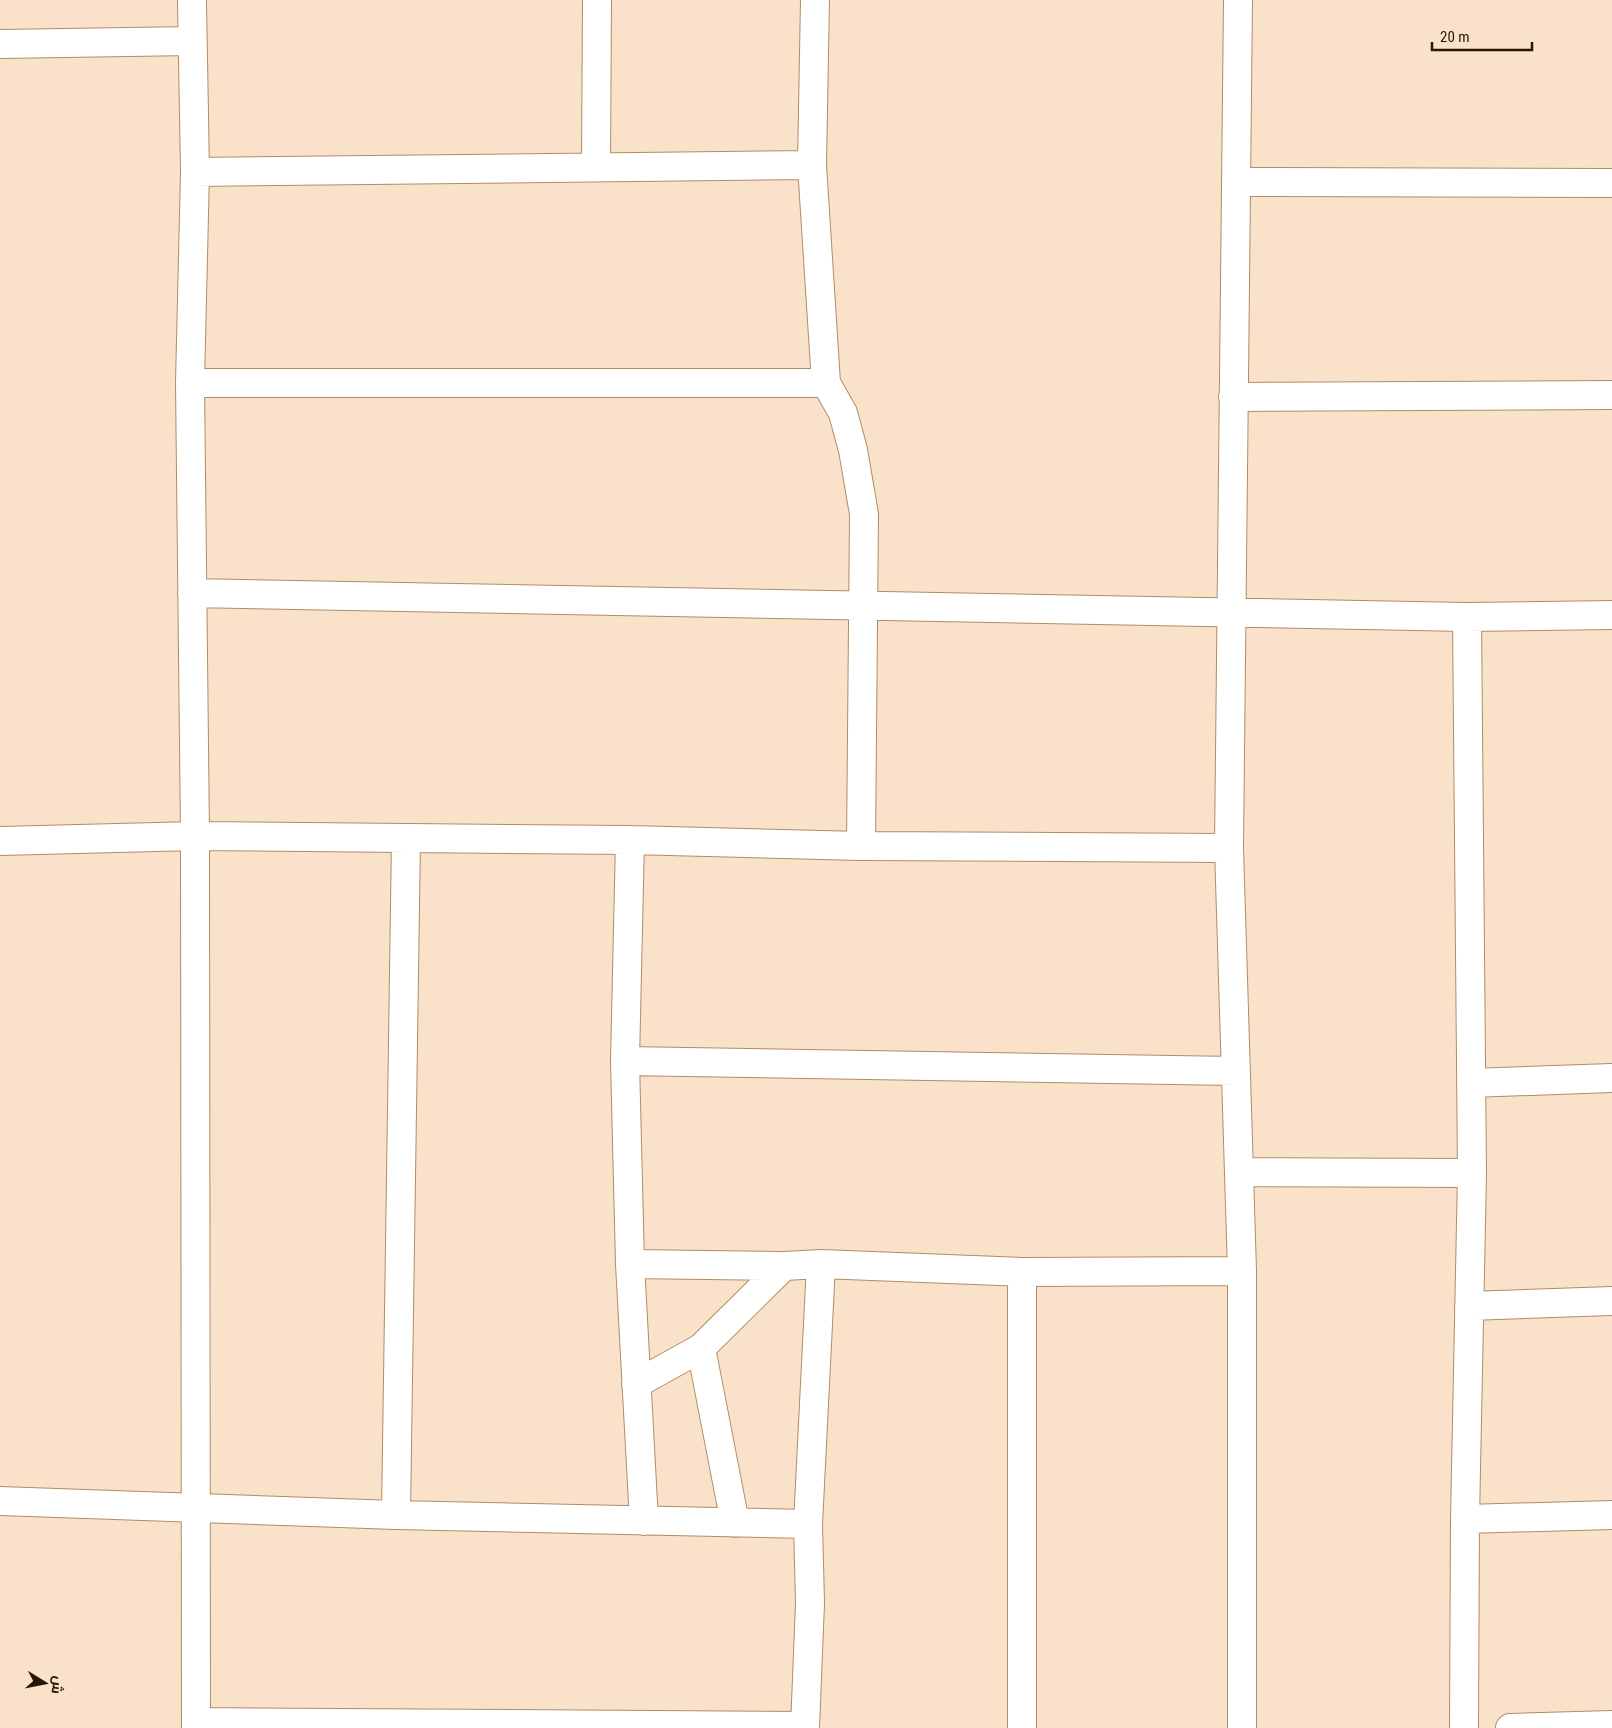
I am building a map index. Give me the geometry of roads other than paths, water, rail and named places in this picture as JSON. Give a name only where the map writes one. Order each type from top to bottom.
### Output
[{"type":"street","points":[[192,0],[195,172],[190,383],[195,836],[196,1725],[805,1727],[810,1603],[808,1524],[821,1264]]},
{"type":"street","points":[[596,167],[597,0]]},
{"type":"street","points":[[815,0],[812,165],[826,383],[843,413],[853,450],[864,514],[861,846]]},
{"type":"street","points":[[1238,0],[1230,612],[1229,848],[1234,1071],[1242,1271],[1242,1728]]},
{"type":"street","points":[[0,44],[192,41]]},
{"type":"street","points":[[195,172],[812,165]]},
{"type":"street","points":[[1236,182],[1612,183]]},
{"type":"street","points":[[190,383],[826,383]]},
{"type":"street","points":[[1233,397],[1612,395]]},
{"type":"street","points":[[192,593],[1467,617],[1612,615]]},
{"type":"street","points":[[1464,1728],[1465,1519],[1472,1173],[1467,617]]},
{"type":"street","points":[[0,841],[195,836],[630,840],[861,846],[1229,848]]},
{"type":"street","points":[[396,1515],[406,838]]},
{"type":"street","points":[[630,840],[625,1061],[630,1264],[644,1521]]},
{"type":"street","points":[[625,1061],[1234,1071]]},
{"type":"street","points":[[1471,1083],[1612,1078]]},
{"type":"street","points":[[1239,1172],[1472,1173]]},
{"type":"street","points":[[630,1264],[784,1266],[821,1264],[1022,1272],[1242,1271]]},
{"type":"street","points":[[636,1384],[701,1348],[784,1266]]},
{"type":"street","points":[[1022,1272],[1022,1728]]},
{"type":"street","points":[[1470,1306],[1612,1301]]},
{"type":"street","points":[[701,1348],[735,1523]]},
{"type":"street","points":[[0,1500],[396,1515],[808,1524]]},
{"type":"street","points":[[1465,1519],[1612,1515]]},
{"type":"street","points":[[1510,1728],[1612,1725]]}]
